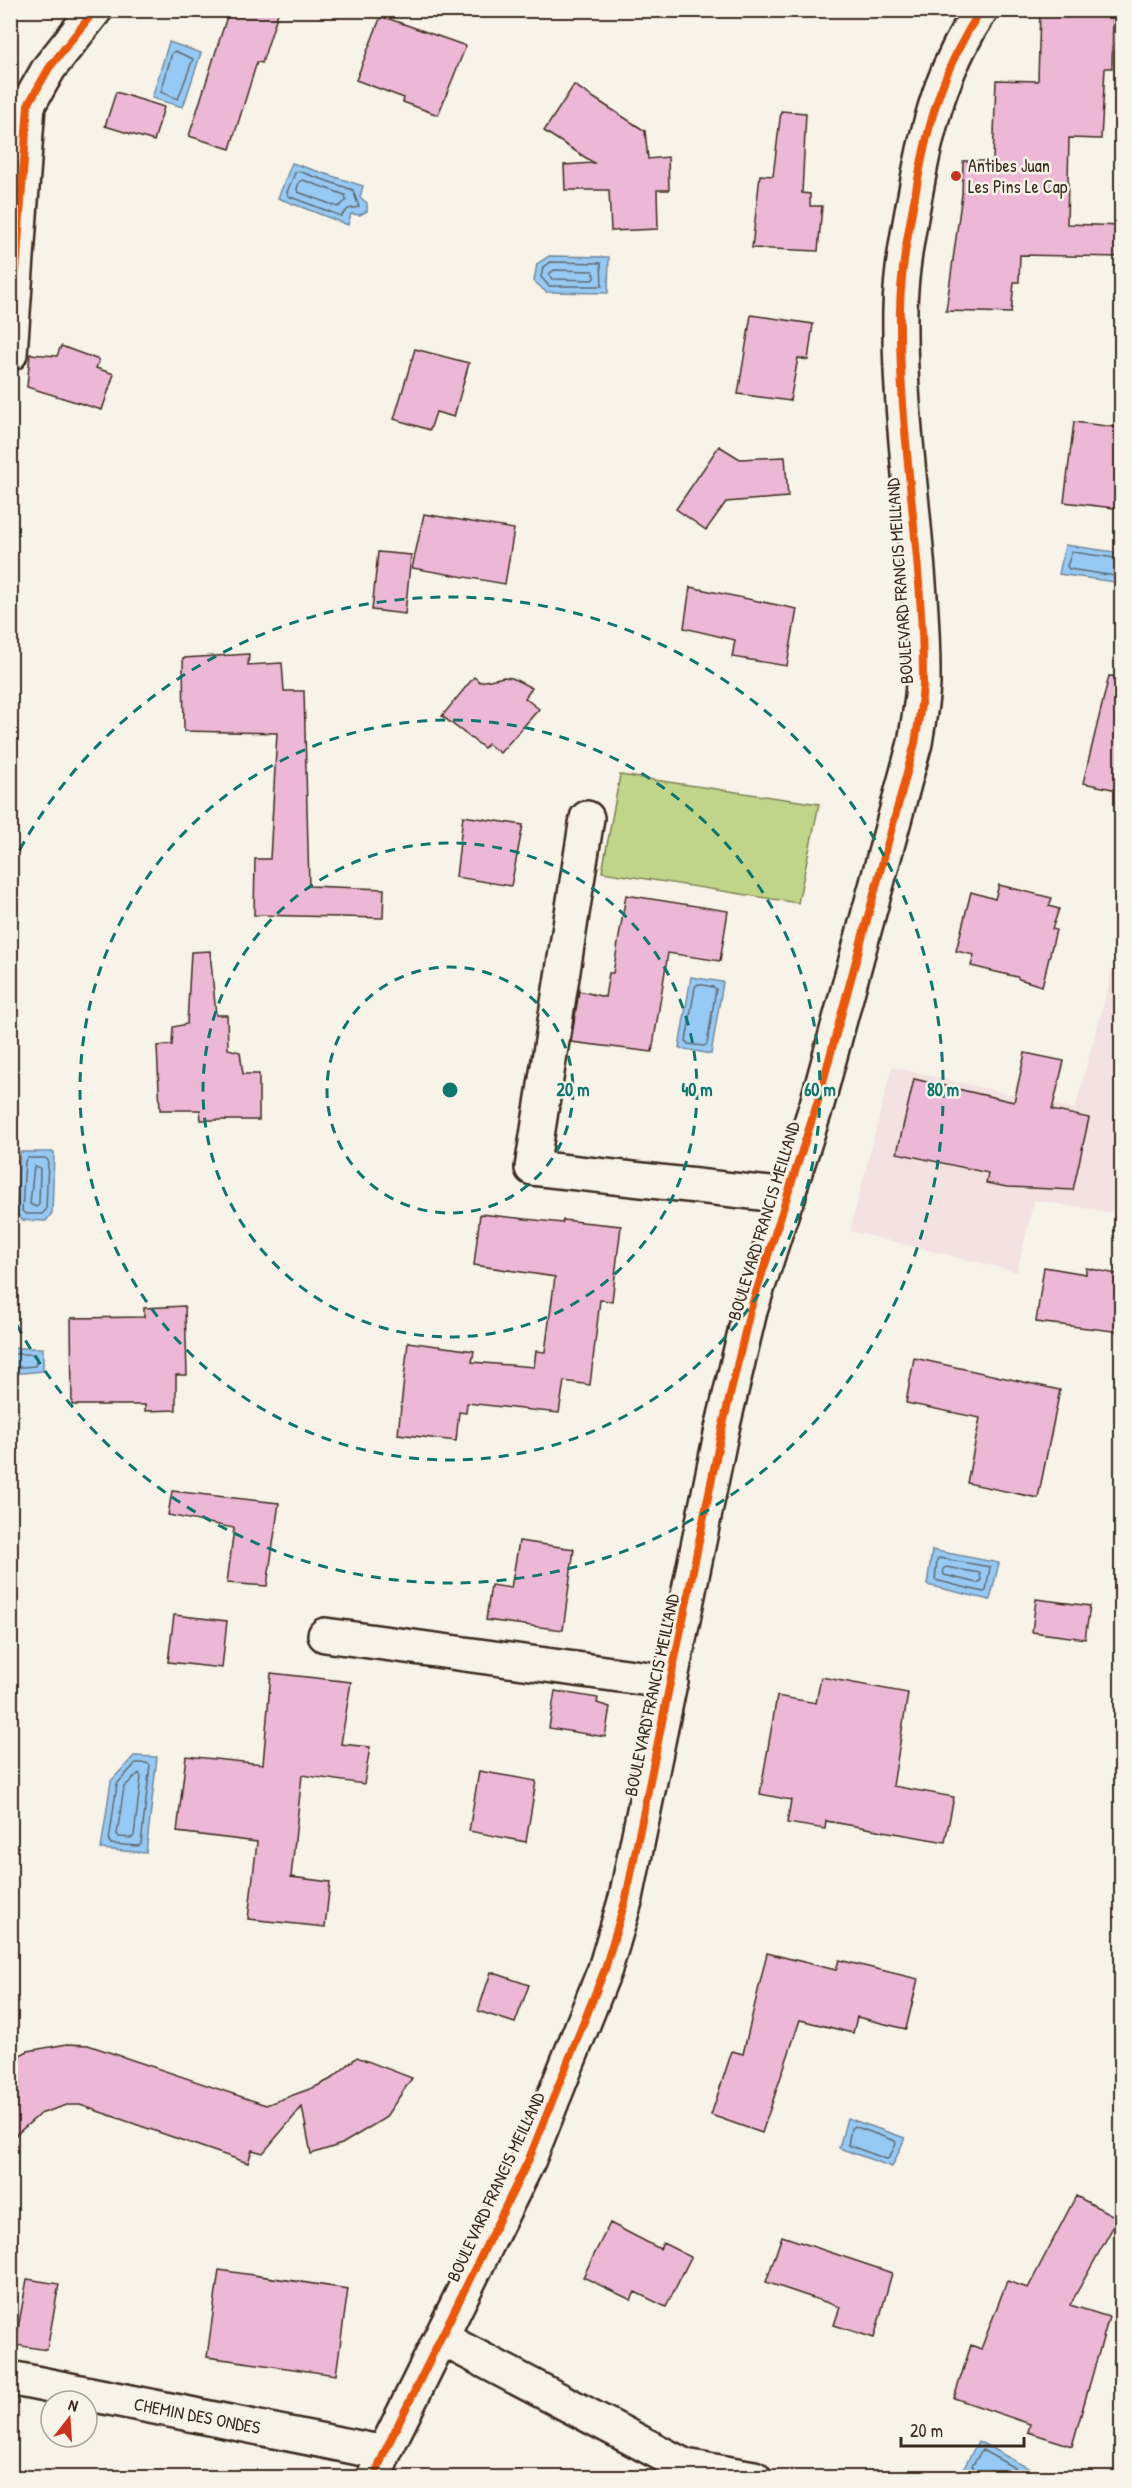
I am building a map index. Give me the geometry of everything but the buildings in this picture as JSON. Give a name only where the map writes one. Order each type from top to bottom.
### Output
[{"type":"street","points":[[10,354],[28,105],[49,68],[95,10]]},
{"type":"street","name":"BOULEVARD FRANCIS MEILLAND","points":[[379,2465],[529,2159],[605,1969],[626,1898],[722,1429],[750,1311],[789,1196],[834,1044],[915,743],[923,686],[920,597],[903,409],[900,307],[910,220],[928,126],[949,65],[981,10]]},
{"type":"street","points":[[587,818],[532,1168],[789,1196]]},
{"type":"street","points":[[325,1635],[670,1682]]},
{"type":"street","points":[[441,2338],[685,2466],[754,2478]]},
{"type":"street","name":"CHEMIN DES ONDES","points":[[10,2378],[379,2465]]},
{"type":"shaded area","points":[[1121,940],[1121,1214],[1034,1200],[1017,1272],[850,1231],[892,1067],[1075,1109]]},
{"type":"green space","points":[[620,775],[819,804],[798,903],[602,872]]},
{"type":"water","points":[[169,42],[201,53],[183,107],[152,98]]},
{"type":"water","points":[[292,163],[363,186],[360,197],[367,203],[367,211],[360,215],[351,214],[348,225],[278,198]]},
{"type":"water","points":[[549,256],[609,257],[608,293],[546,292],[534,281],[537,264]]},
{"type":"water","points":[[1065,545],[1121,553],[1121,583],[1059,574]]},
{"type":"water","points":[[691,977],[723,982],[711,1054],[679,1048]]},
{"type":"water","points":[[20,1152],[54,1152],[52,1213],[46,1221],[22,1220],[16,1213]]},
{"type":"water","points":[[10,1348],[43,1348],[43,1371],[11,1374]]},
{"type":"water","points":[[932,1550],[999,1563],[990,1600],[927,1585]]},
{"type":"water","points":[[134,1756],[157,1757],[146,1853],[101,1849],[111,1781]]},
{"type":"water","points":[[847,2118],[905,2138],[892,2167],[839,2148]]},
{"type":"water","points":[[978,2441],[1041,2475],[1039,2477],[978,2477],[963,2470]]},
{"type":"cycle path","points":[[16,272],[28,105],[49,68],[95,10]]},
{"type":"cycle path","points":[[374,2478],[384,2453],[529,2159],[605,1969],[626,1898],[722,1429],[750,1311],[817,1104],[915,743],[923,684],[922,637],[900,356],[902,275],[919,174],[935,109],[958,49],[981,10]]},
{"type":"place","name":"Antibes Juan Les Pins Le Cap","points":[[956,176]]}]
